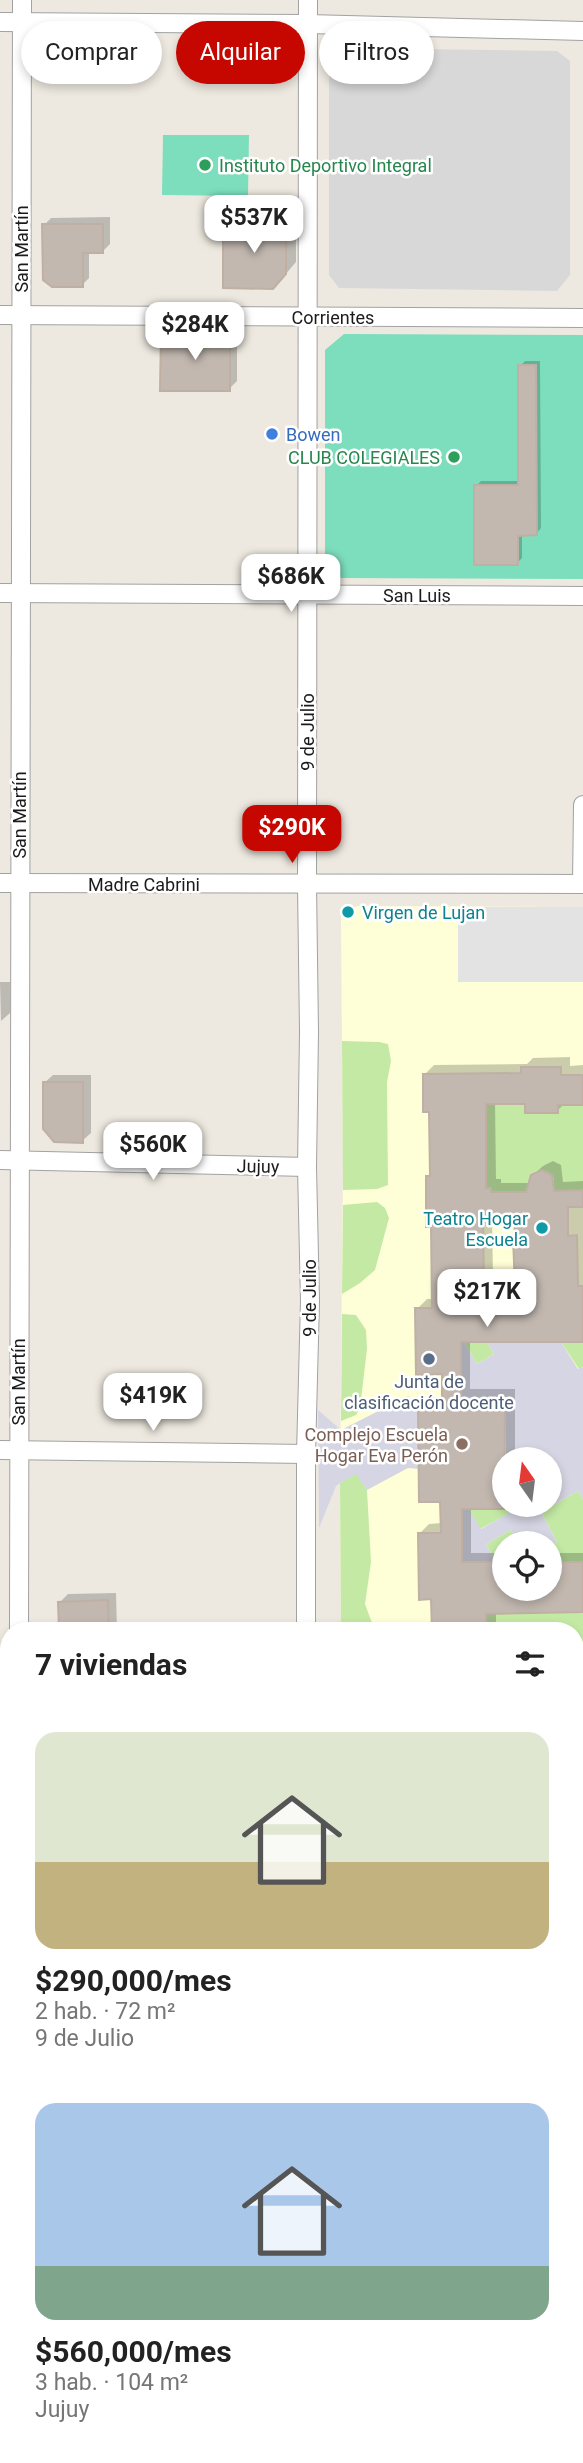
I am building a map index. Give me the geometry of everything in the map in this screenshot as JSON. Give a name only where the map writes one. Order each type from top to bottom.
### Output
[{"type":"street","name":"San Martín","points":[[22,0],[22,21]]},
{"type":"street","name":"9 de Julio","points":[[306,1622],[310,1301],[307,1167],[308,0]]},
{"type":"street","points":[[0,22],[21,22]]},
{"type":"street","points":[[162,23],[583,31]]},
{"type":"street","name":"San Martín","points":[[19,1622],[18,1450],[9,1160],[9,883],[19,593],[22,84]]},
{"type":"street","name":"Corrientes","points":[[0,315],[583,318]]},
{"type":"street","name":"San Luis","points":[[0,593],[583,596]]},
{"type":"street","points":[[583,805],[583,884]]},
{"type":"street","name":"Madre Cabrini","points":[[9,883],[583,884]]},
{"type":"street","name":"Jujuy","points":[[9,1160],[307,1167]]},
{"type":"street","points":[[0,1450],[306,1454]]},
{"type":"shaded area","points":[[434,49],[557,51],[570,61],[570,275],[557,291],[339,288],[329,275],[329,84],[434,84]]},
{"type":"shaded area","name":"Complejo Escuela Hogar Eva Perón","points":[[357,906],[583,907],[583,1622],[341,1622],[343,1171],[341,917]]},
{"type":"shaded area","points":[[458,907],[583,907],[583,982],[458,982]]},
{"type":"shaded area","points":[[461,1342],[464,1342],[477,1364],[494,1354],[487,1342],[561,1342],[578,1369],[583,1367],[583,1499],[578,1491],[562,1500],[562,1447],[506,1447],[505,1398],[461,1398]]},
{"type":"shaded area","points":[[408,1396],[418,1406],[419,1469],[408,1468],[367,1490],[356,1474],[340,1483],[336,1486],[319,1528],[318,1410],[341,1430]]},
{"type":"shaded area","points":[[462,1509],[469,1509],[481,1529],[502,1517],[544,1517],[551,1531],[492,1531],[492,1541],[486,1544],[492,1555],[492,1562],[462,1562]]},
{"type":"green space","name":"Instituto Deportivo Integral","points":[[163,135],[249,135],[248,196],[162,195]]},
{"type":"green space","name":"CLUB COLEGIALES","points":[[344,334],[583,335],[583,579],[341,578],[325,563],[325,350]]},
{"type":"green space","points":[[342,1041],[388,1044],[391,1061],[387,1082],[388,1185],[377,1189],[343,1190]]},
{"type":"green space","points":[[486,1104],[525,1104],[525,1113],[558,1113],[558,1105],[583,1105],[583,1190],[549,1191],[554,1178],[543,1170],[531,1175],[530,1188],[534,1192],[491,1192],[491,1188],[486,1188]]},
{"type":"green space","points":[[377,1202],[385,1208],[389,1218],[375,1270],[342,1294],[343,1205]]},
{"type":"green space","points":[[342,1314],[356,1315],[366,1330],[367,1349],[360,1408],[356,1415],[341,1421]]},
{"type":"green space","points":[[464,1342],[487,1342],[494,1354],[477,1364]]},
{"type":"green space","points":[[561,1342],[583,1342],[583,1367],[579,1369]]},
{"type":"green space","points":[[356,1473],[367,1490],[371,1562],[365,1604],[372,1622],[341,1622],[340,1483]]},
{"type":"green space","points":[[578,1491],[583,1499],[583,1562],[562,1562],[562,1531],[551,1531],[544,1517],[562,1517],[562,1500]]},
{"type":"green space","points":[[469,1509],[492,1509],[492,1517],[502,1517],[480,1529]]},
{"type":"green space","points":[[492,1541],[492,1555],[486,1544]]},
{"type":"green space","points":[[583,1612],[583,1622],[486,1622],[486,1614]]},
{"type":"building","points":[[223,223],[286,224],[286,274],[273,289],[223,288]]},
{"type":"building","points":[[42,224],[103,224],[103,253],[83,253],[83,287],[52,287],[43,280]]},
{"type":"building","points":[[161,332],[230,332],[230,391],[160,391]]},
{"type":"building","points":[[518,365],[536,365],[537,535],[518,536],[518,565],[474,565],[474,485],[518,485]]},
{"type":"building","points":[[521,1067],[561,1067],[561,1075],[583,1075],[583,1105],[558,1105],[558,1113],[525,1113],[525,1104],[486,1104],[486,1188],[491,1188],[491,1192],[526,1192],[531,1175],[542,1170],[552,1175],[554,1191],[583,1190],[583,1207],[568,1207],[568,1236],[577,1235],[578,1286],[583,1286],[583,1342],[461,1342],[461,1398],[505,1398],[505,1447],[492,1447],[492,1509],[462,1509],[462,1562],[492,1562],[492,1601],[562,1601],[562,1562],[583,1562],[583,1612],[486,1614],[486,1622],[432,1622],[431,1599],[419,1600],[418,1533],[441,1533],[440,1502],[419,1502],[418,1406],[442,1406],[442,1374],[416,1375],[415,1308],[432,1308],[431,1227],[426,1227],[426,1176],[430,1176],[429,1112],[423,1112],[423,1074],[521,1073]],"holes":[[[517,1215],[513,1238],[515,1287],[484,1288],[483,1216]]]},
{"type":"building","points":[[43,1082],[83,1082],[83,1143],[54,1142],[43,1129]]},
{"type":"building","points":[[108,1600],[109,1622],[59,1622],[58,1602]]},
{"type":"place","name":"Instituto Deportivo Integral","points":[[205,165]]},
{"type":"place","name":"Bowen","points":[[272,434]]},
{"type":"place","name":"CLUB COLEGIALES","points":[[454,457]]},
{"type":"place","name":"Virgen de Lujan","points":[[348,912]]},
{"type":"place","name":"Teatro Hogar Escuela","points":[[542,1228]]},
{"type":"place","name":"Junta de clasificación docente","points":[[429,1359]]},
{"type":"place","name":"Complejo Escuela Hogar Eva Perón","points":[[462,1444]]}]
